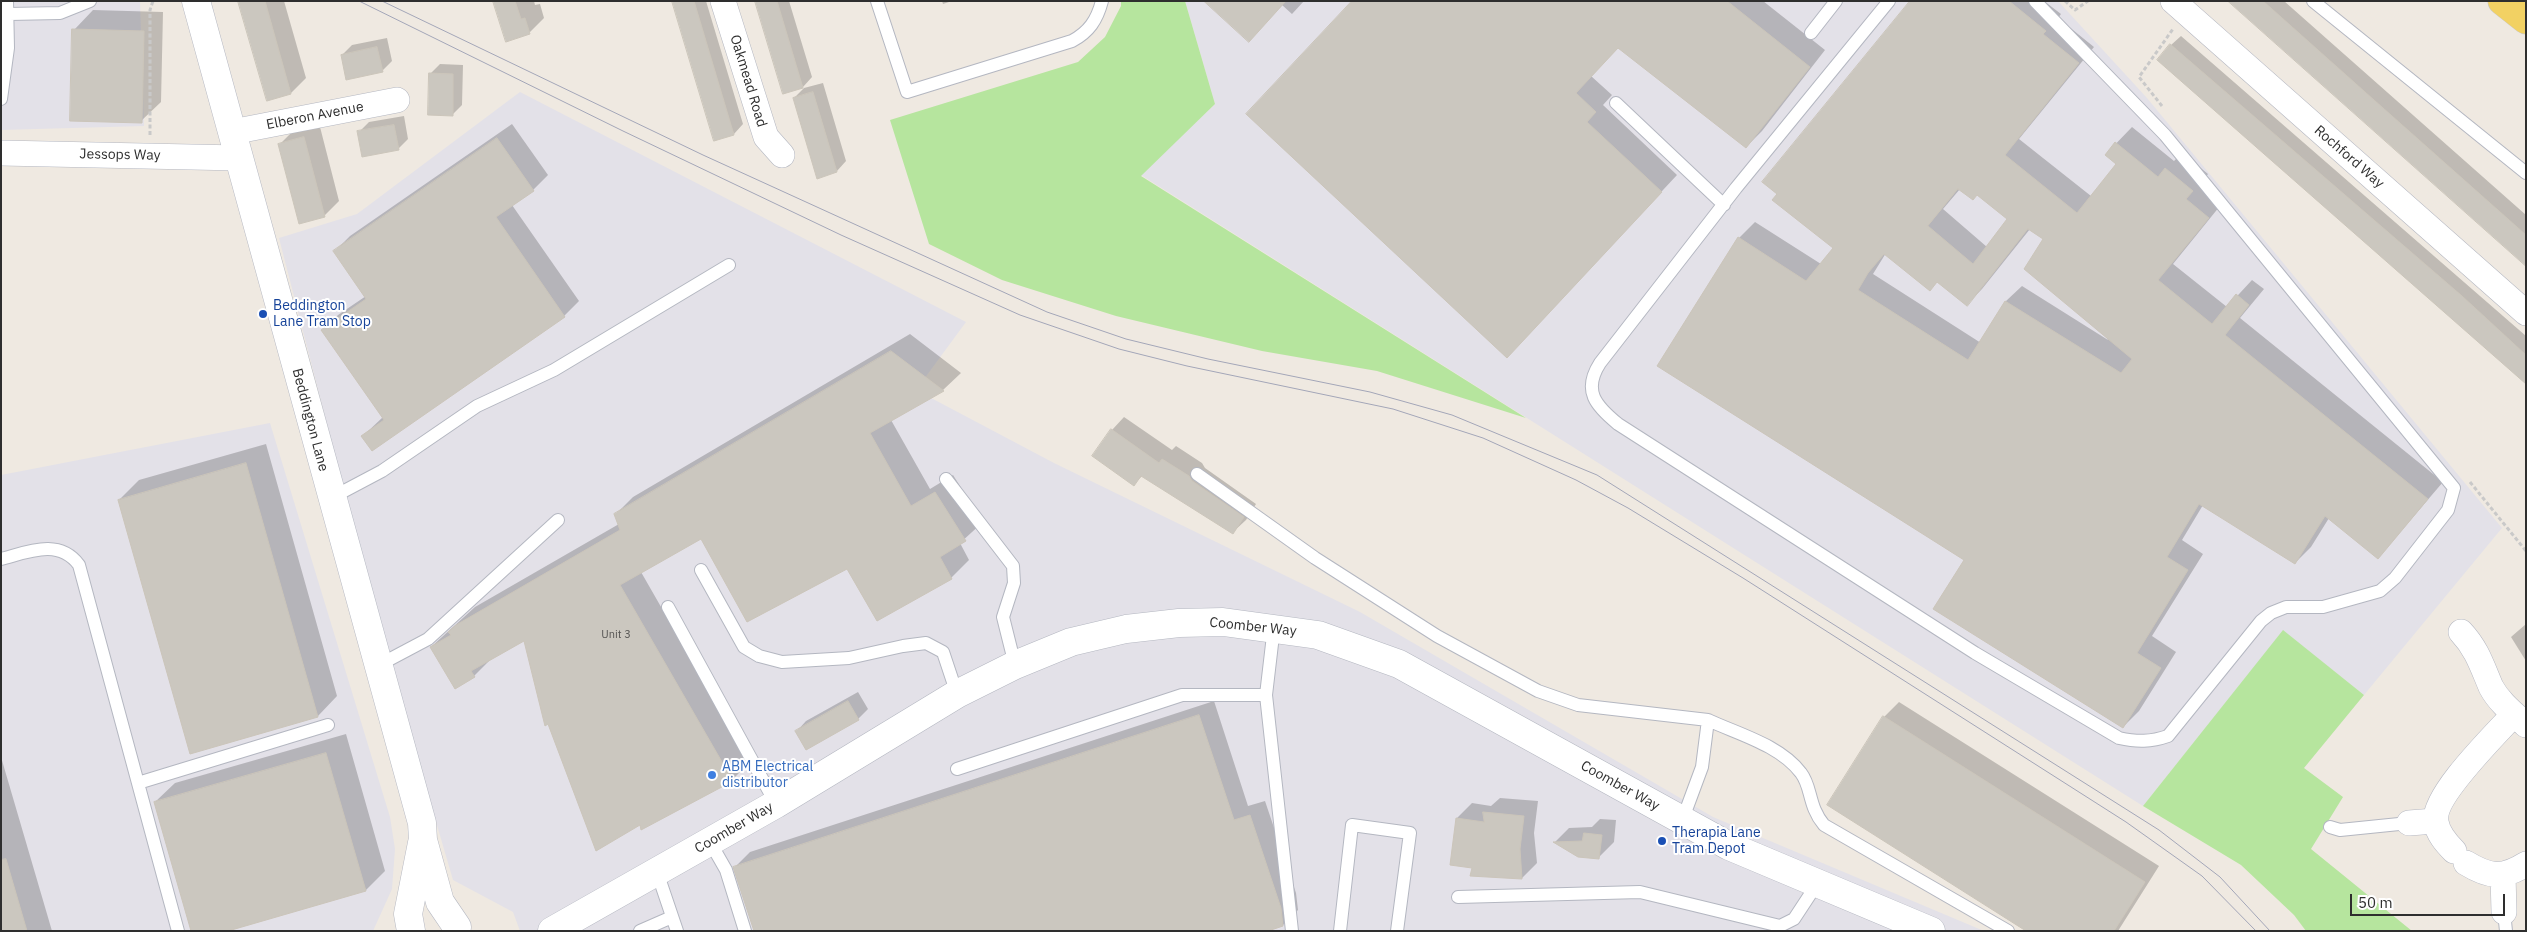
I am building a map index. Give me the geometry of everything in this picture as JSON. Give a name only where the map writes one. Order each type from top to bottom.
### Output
[{"type":"main road","points":[[2502,1],[2526,20]]},
{"type":"street","name":"Beddington Lane","points":[[196,1],[331,498],[422,823],[423,840],[440,902],[462,929]]},
{"type":"street","name":"Oakmead Road","points":[[723,1],[766,137],[782,156]]},
{"type":"street","name":"Rochford Way","points":[[2179,7],[2526,312]]},
{"type":"street","name":"Elberon Avenue","points":[[232,132],[398,100]]},
{"type":"street","name":"Jessops Way","points":[[1,153],[239,158]]},
{"type":"street","name":"Coomber Way","points":[[552,931],[776,804],[957,694],[1015,665],[1071,642],[1126,630],[1179,623],[1214,622],[1274,627],[1318,635],[1398,664],[1682,821],[1740,851],[1931,931]]},
{"type":"street","points":[[2461,632],[2480,656],[2497,696],[2520,719],[2448,788],[2442,798],[2435,821],[2445,843],[2460,857],[2479,870],[2503,876],[2526,864]]},
{"type":"street","points":[[2409,823],[2435,821]]},
{"type":"street","name":"Beddington Lane","points":[[411,931],[408,914],[423,840]]},
{"type":"street","points":[[2503,876],[2505,921]]},
{"type":"street","name":"Beddington Lane","points":[[418,931],[431,924],[462,929]]},
{"type":"lane","points":[[1,99],[8,48],[8,8],[60,13],[90,1]]},
{"type":"lane","points":[[877,1],[907,92],[1072,41],[1089,29],[1096,19],[1102,1]]},
{"type":"lane","points":[[1812,34],[1836,1]]},
{"type":"lane","points":[[1888,1],[1724,205],[1592,376],[1593,392],[1599,409],[1618,424],[1975,653],[2119,738],[2144,742],[2168,736],[2261,621],[2271,613],[2286,608],[2323,607],[2380,592],[2395,578],[2448,510],[2454,488],[2165,135],[2035,1]]},
{"type":"lane","points":[[2313,1],[2526,174]]},
{"type":"lane","points":[[1616,103],[1724,205]]},
{"type":"lane","points":[[331,498],[382,471],[477,406],[554,370],[729,265]]},
{"type":"lane","points":[[1197,474],[1340,574],[1437,636],[1538,691],[1578,705],[1708,720],[1777,752],[1801,773],[1816,815],[1824,825],[2008,931]]},
{"type":"lane","points":[[946,479],[1013,566],[1014,583],[1003,617],[1015,665]]},
{"type":"lane","points":[[379,665],[428,639],[558,520]]},
{"type":"lane","points":[[1,559],[46,548],[60,550],[72,557],[78,566],[178,931]]},
{"type":"lane","points":[[701,570],[744,647],[759,656],[782,662],[849,658],[926,643],[943,652],[957,694]]},
{"type":"lane","points":[[668,607],[776,804]]},
{"type":"lane","points":[[1274,627],[1266,695],[1292,931]]},
{"type":"lane","points":[[957,769],[1182,695],[1266,695]]},
{"type":"lane","points":[[1682,821],[1702,767],[1708,720]]},
{"type":"lane","points":[[138,783],[328,725]]},
{"type":"lane","points":[[2330,827],[2340,830],[2409,823]]},
{"type":"lane","points":[[1340,931],[1352,825],[1410,833],[1397,931]]},
{"type":"lane","points":[[710,842],[726,870],[745,931]]},
{"type":"lane","points":[[657,872],[677,931]]},
{"type":"lane","points":[[1458,898],[1640,892],[1780,926],[1794,919],[1817,884]]},
{"type":"lane","points":[[640,931],[672,917]]},
{"type":"path","points":[[150,156],[150,10],[153,1]]},
{"type":"path","points":[[2065,1],[2074,10],[2088,1]]},
{"type":"path","points":[[2164,108],[2139,77],[2179,7]]},
{"type":"path","points":[[2463,474],[2526,551]]},
{"type":"shaded area","points":[[1,1],[140,1],[144,126],[1,130]]},
{"type":"shaded area","points":[[1185,1],[2058,1],[2147,98],[2502,528],[2364,695],[2283,631],[2143,806],[1141,175],[1215,104]]},
{"type":"shaded area","points":[[520,92],[966,322],[916,390],[1054,463],[1360,612],[1713,817],[1984,931],[520,931],[513,912],[453,880],[380,630],[279,238],[357,214]]},
{"type":"shaded area","points":[[270,423],[390,817],[395,849],[392,889],[373,931],[1,931],[1,475]]},
{"type":"green space","points":[[1121,1],[1185,1],[1215,104],[1141,176],[1526,418],[1377,371],[1262,351],[1116,316],[1002,280],[929,244],[890,120],[1078,62],[1105,37],[1121,6]]},
{"type":"green space","points":[[2283,630],[2364,695],[2304,768],[2343,797],[2311,849],[2412,931],[2306,931],[2294,915],[2241,865],[2143,806]]},
{"type":"building","points":[[238,1],[265,1],[291,94],[267,101]]},
{"type":"building","points":[[493,1],[515,1],[521,19],[525,18],[530,34],[506,42]]},
{"type":"building","points":[[672,1],[694,1],[734,135],[714,141]]},
{"type":"building","points":[[755,1],[777,1],[803,88],[783,94]]},
{"type":"building","points":[[1204,1],[1286,1],[1249,42]]},
{"type":"building","points":[[1352,1],[1727,1],[1810,67],[1746,148],[1618,48],[1576,93],[1596,112],[1587,122],[1662,192],[1507,358],[1246,114]]},
{"type":"building","points":[[1910,1],[2009,1],[2046,31],[2043,34],[2079,63],[2005,155],[2077,213],[2116,164],[2105,155],[2115,142],[2158,177],[2165,168],[2193,191],[2186,199],[2209,218],[2158,280],[2212,324],[2236,294],[2249,305],[2225,335],[2428,499],[2378,559],[2325,516],[2295,564],[2199,504],[2167,557],[2188,570],[2137,653],[2161,668],[2123,728],[1933,609],[1964,560],[1657,366],[1738,237],[1806,281],[1833,248],[1772,200],[1777,194],[1762,182]],"holes":[[[1958,189],[1973,200],[1977,195],[2007,219],[1973,264],[1928,226]],[[2028,229],[2043,239],[2024,269],[2132,359],[2121,373],[2005,301],[1968,360],[1858,290],[1868,273],[1884,254],[1930,291],[1937,282],[1967,306]]]},
{"type":"building","points":[[2228,1],[2263,1],[2526,235],[2526,266]]},
{"type":"building","points":[[72,29],[144,31],[142,123],[70,121]]},
{"type":"building","points":[[2170,44],[2462,296],[2526,355],[2526,384],[2157,60]]},
{"type":"building","points":[[377,47],[383,72],[346,80],[341,55]]},
{"type":"building","points":[[429,73],[453,74],[453,116],[428,115]]},
{"type":"building","points":[[813,92],[837,172],[817,179],[793,98]]},
{"type":"building","points":[[394,125],[399,150],[362,157],[357,131]]},
{"type":"building","points":[[304,137],[325,217],[299,224],[278,144]]},
{"type":"building","points":[[497,138],[534,191],[496,217],[565,317],[372,451],[361,436],[384,420],[321,330],[366,299],[333,251]]},
{"type":"building","points":[[891,351],[944,391],[870,433],[911,506],[935,492],[966,541],[940,557],[952,579],[877,621],[847,569],[747,622],[701,539],[620,585],[733,781],[641,830],[640,825],[596,851],[548,724],[545,726],[524,641],[471,671],[475,677],[455,689],[430,647],[451,635],[448,632],[456,625],[620,530],[614,514]]},
{"type":"building","points":[[1111,429],[1159,463],[1162,459],[1189,476],[1192,481],[1244,517],[1233,534],[1141,476],[1134,486],[1092,456]]},
{"type":"building","points":[[246,463],[318,717],[190,754],[118,500]]},
{"type":"building","points":[[848,701],[859,720],[806,750],[795,731]]},
{"type":"building","points":[[1199,715],[1234,820],[1250,815],[1281,908],[1283,926],[1268,931],[754,931],[733,867]]},
{"type":"building","points":[[1883,716],[2145,882],[2114,931],[2026,931],[1827,805]]},
{"type":"building","points":[[326,753],[366,891],[228,931],[191,931],[154,802]]},
{"type":"building","points":[[1483,812],[1524,816],[1520,849],[1522,879],[1470,876],[1472,868],[1450,865],[1456,818],[1484,822]]},
{"type":"building","points":[[1584,833],[1602,835],[1599,859],[1578,857],[1553,842],[1582,841]]},
{"type":"building","points":[[6,859],[27,931],[1,931],[1,860]]},
{"type":"tram line","points":[[359,1],[623,131],[841,235],[1020,315],[1119,349],[1187,366],[1393,409],[1483,438],[1576,480],[1628,508],[1743,578],[2126,822],[2202,876],[2256,931]]},
{"type":"tram line","points":[[382,1],[703,155],[1047,312],[1126,339],[1208,359],[1370,392],[1452,415],[1597,475],[2159,830],[2220,877],[2270,931]]},
{"type":"place","name":"Beddington Lane Tram Stop","points":[[263,314]]},
{"type":"place","name":"ABM Electrical distributor","points":[[712,775]]},
{"type":"place","name":"Therapia Lane Tram Depot","points":[[1662,841]]}]
